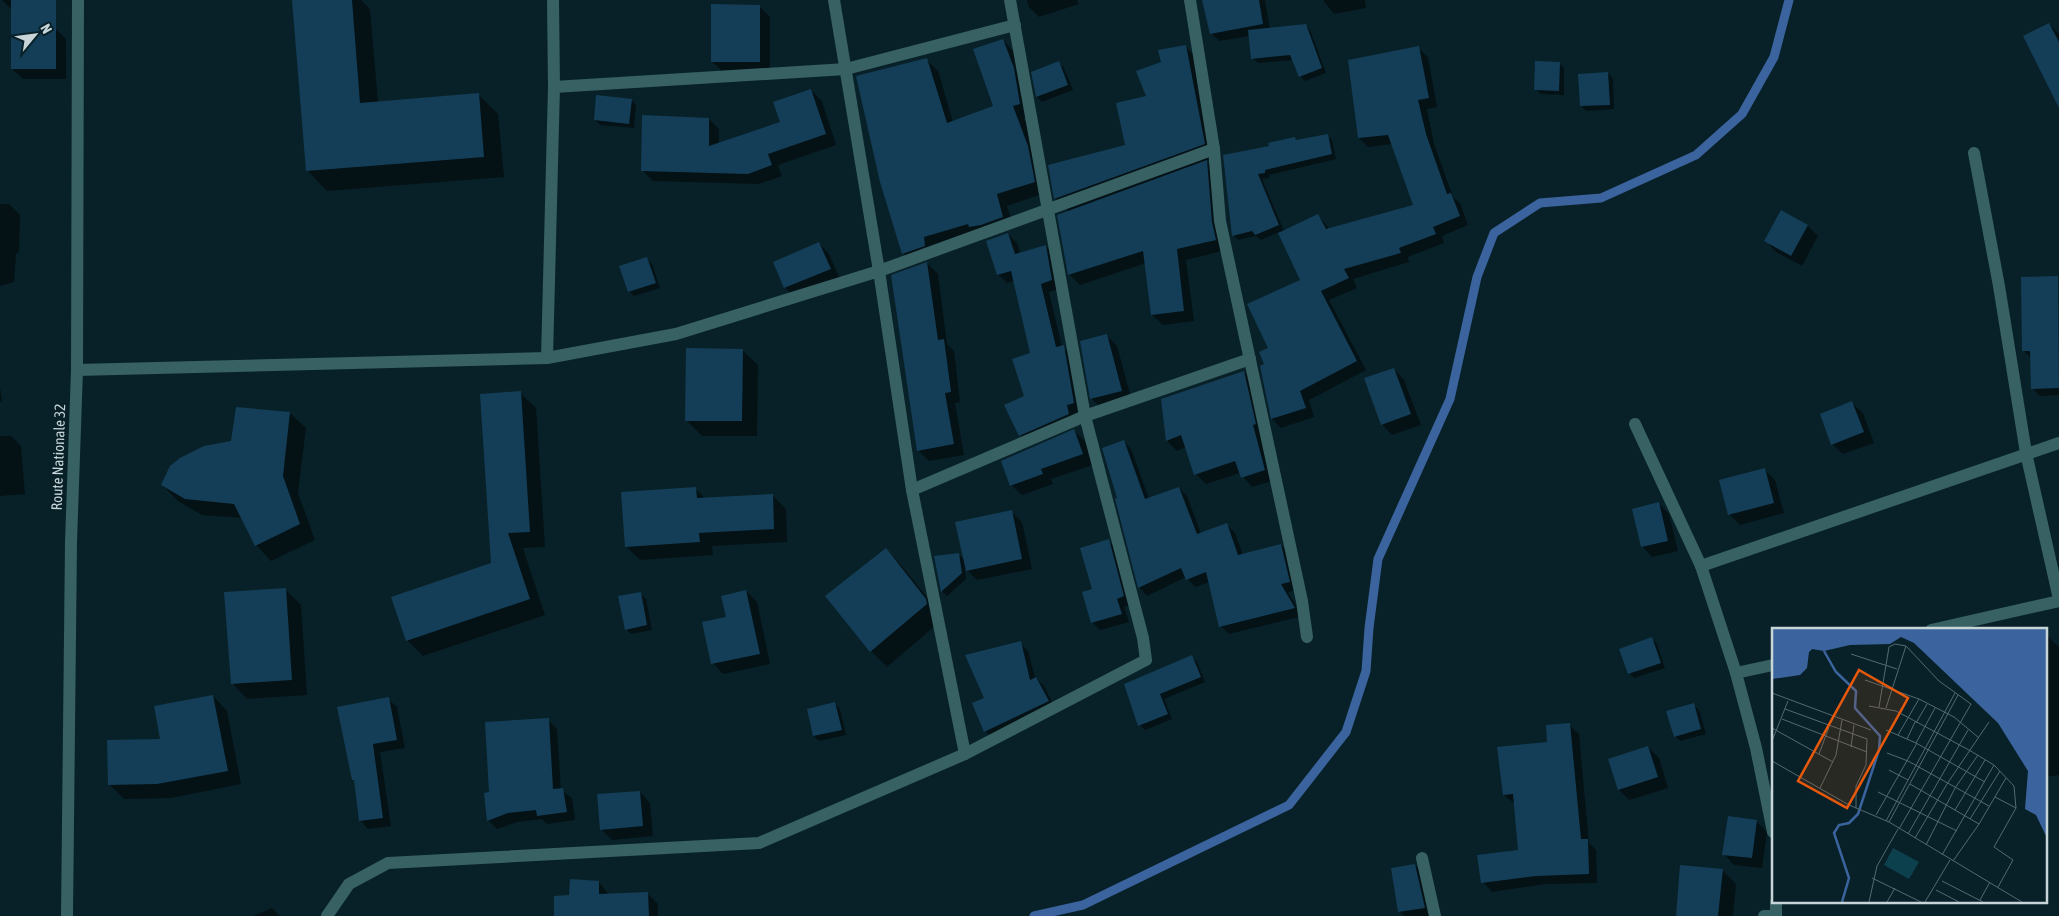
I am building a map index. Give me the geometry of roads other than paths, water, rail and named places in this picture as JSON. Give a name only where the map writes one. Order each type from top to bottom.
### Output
[{"type":"street","name":"Route Nationale 32","points":[[67,916],[71,542],[78,370],[78,0]]},
{"type":"street","points":[[547,358],[554,87],[554,0]]},
{"type":"street","points":[[834,0],[879,271],[912,490],[965,754]]},
{"type":"street","points":[[327,916],[349,884],[388,863],[759,843],[965,754],[1146,660],[1143,638],[1085,416],[1010,0]]},
{"type":"street","points":[[1190,0],[1214,149],[1220,221],[1302,601],[1307,637]]},
{"type":"street","points":[[554,87],[846,68],[1014,25]]},
{"type":"street","points":[[78,370],[547,358],[676,334],[879,271],[1214,149]]},
{"type":"street","points":[[1940,628],[2059,600],[2026,453],[1974,153]]},
{"type":"street","points":[[912,490],[1085,416],[1250,359]]},
{"type":"street","points":[[1634,424],[1702,566],[1736,673],[1756,748],[1772,827]]},
{"type":"street","points":[[1702,566],[2059,443]]},
{"type":"street","points":[[1736,673],[1772,665]]},
{"type":"street","points":[[1422,858],[1435,916]]},
{"type":"street","points":[[1764,916],[1776,916],[1776,904]]},
{"type":"waterway","points":[[1034,916],[1083,905],[1289,805],[1346,732],[1366,671],[1369,628],[1378,559],[1450,399],[1477,277],[1494,233],[1540,203],[1601,198],[1696,155],[1742,114],[1774,57],[1789,0]]}]
